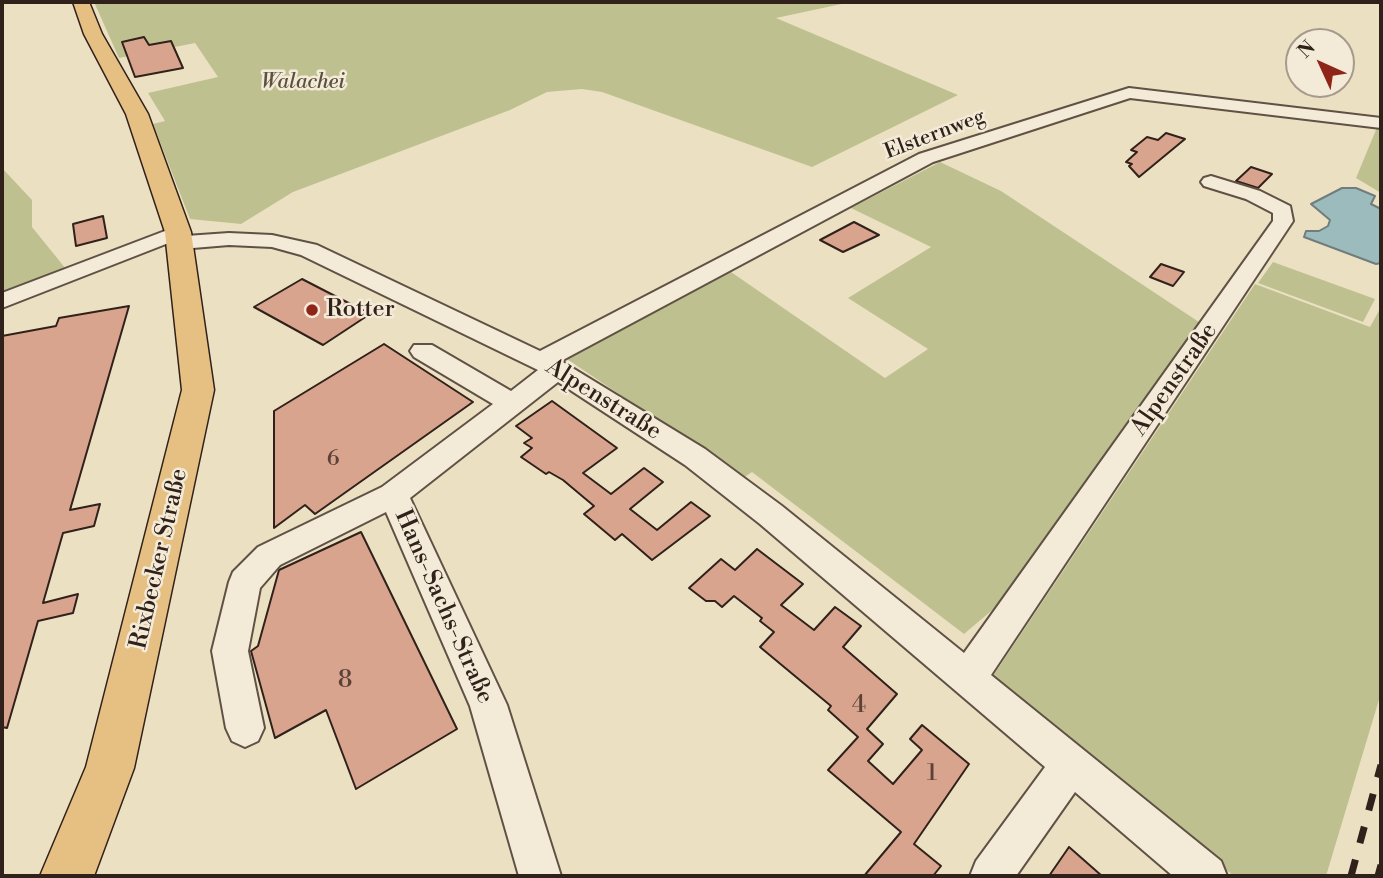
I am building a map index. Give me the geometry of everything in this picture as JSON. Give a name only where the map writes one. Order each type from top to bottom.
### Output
[{"type":"main road","name":"Rixbecker Straße","points":[[67,876],[110,768],[198,390],[180,238],[137,114],[93,34],[82,2]]},
{"type":"street","name":"Elsternweg","points":[[549,365],[926,159],[1129,93],[1381,123]]},
{"type":"street","name":"Alpenstraße","points":[[967,679],[1283,221],[1283,210],[1253,195],[1211,182]]},
{"type":"street","name":"Alpenstraße","points":[[2,300],[180,238],[272,242],[309,250],[549,365],[695,457],[771,515],[1206,876]]},
{"type":"street","points":[[423,351],[456,373],[512,403]]},
{"type":"street","name":"Hans-Sachs-Straße","points":[[540,876],[488,705],[393,495],[512,403],[549,365]]},
{"type":"street","points":[[245,728],[230,651],[245,582],[269,556],[393,495]]},
{"type":"street","points":[[991,876],[1070,765]]},
{"type":"green space","name":"Walachei","points":[[94,2],[851,2],[776,18],[958,95],[812,167],[602,92],[582,89],[547,92],[510,110],[293,192],[241,224],[190,219],[153,124],[165,121],[148,93],[218,77],[195,43],[119,58]]},
{"type":"green space","points":[[1378,125],[1381,125],[1381,193],[1356,178]]},
{"type":"green space","points":[[940,162],[1001,191],[1202,324],[1010,595],[964,634],[752,472],[743,478],[567,359],[731,272],[885,378],[928,349],[848,298],[931,247],[851,208]]},
{"type":"green space","points":[[2,168],[32,200],[32,227],[66,269],[2,294]]},
{"type":"green space","points":[[1273,262],[1375,299],[1363,322],[1258,283]]},
{"type":"green space","points":[[1255,284],[1370,327],[1381,307],[1381,693],[1326,876],[1234,876],[1095,767],[1064,735],[993,676]]},
{"type":"water","points":[[1342,188],[1356,188],[1375,196],[1371,204],[1381,209],[1381,263],[1376,264],[1304,237],[1306,231],[1319,231],[1328,226],[1330,220],[1311,204]]},
{"type":"building","points":[[144,37],[149,45],[171,41],[183,68],[135,77],[122,42]]},
{"type":"building","points":[[1166,133],[1185,139],[1139,177],[1129,166],[1132,164],[1126,162],[1137,152],[1131,150],[1147,137],[1158,140]]},
{"type":"building","points":[[1251,167],[1272,174],[1258,188],[1236,181]]},
{"type":"building","points":[[103,216],[107,238],[76,246],[73,224]]},
{"type":"building","points":[[854,222],[879,235],[843,252],[820,240]]},
{"type":"building","points":[[1161,264],[1184,272],[1173,286],[1150,277]]},
{"type":"building","name":"Rotter","points":[[302,279],[370,314],[323,345],[254,307]]},
{"type":"building","points":[[129,306],[70,510],[100,504],[94,526],[63,533],[43,603],[78,594],[73,613],[38,621],[7,728],[2,727],[2,336],[56,326],[59,318]]},
{"type":"building","points":[[384,344],[473,402],[315,514],[305,505],[274,528],[274,411]]},
{"type":"building","points":[[552,401],[617,448],[583,473],[611,494],[644,468],[663,482],[630,509],[657,530],[691,502],[710,516],[652,560],[622,534],[615,540],[584,514],[594,506],[563,480],[549,472],[546,474],[521,457],[532,448],[524,443],[532,438],[516,426]]},
{"type":"building","points":[[361,532],[457,729],[356,789],[326,710],[275,738],[251,651],[258,646],[279,570]]},
{"type":"building","points":[[757,549],[803,584],[781,605],[814,630],[835,607],[861,626],[843,647],[897,694],[867,729],[883,744],[868,761],[893,784],[922,750],[910,739],[922,725],[969,764],[914,844],[941,866],[933,876],[864,876],[901,832],[828,770],[858,737],[828,710],[831,706],[760,647],[774,632],[760,621],[762,618],[734,596],[722,607],[715,601],[706,601],[689,588],[721,559],[735,570]]},
{"type":"building","points":[[1069,847],[1102,876],[1049,876]]},
{"type":"railway","points":[[1351,876],[1381,765]]},
{"type":"railway","points":[[1378,876],[1381,865]]},
{"type":"place","name":"Rotter","points":[[312,310]]}]
